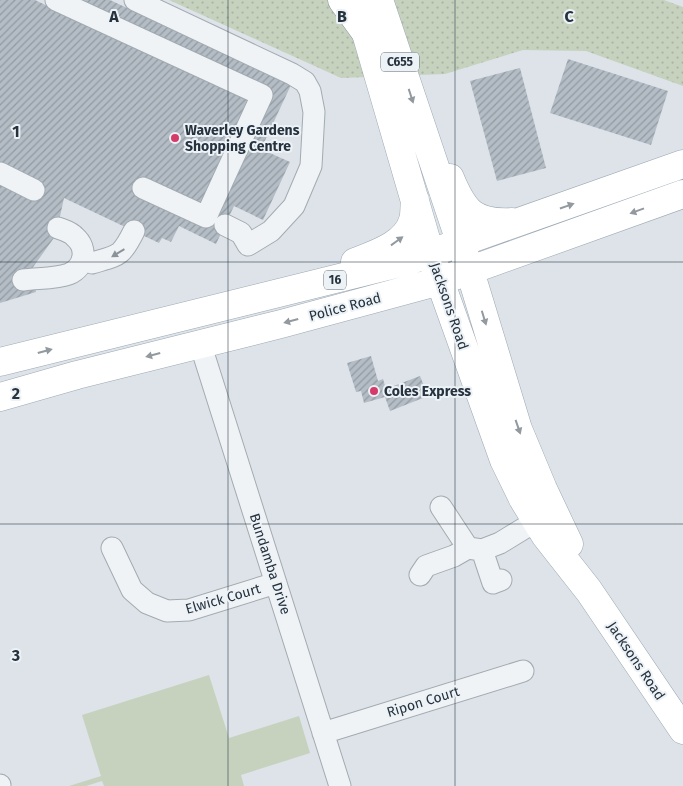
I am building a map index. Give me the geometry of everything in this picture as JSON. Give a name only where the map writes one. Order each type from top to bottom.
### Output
[{"type":"main road","points":[[342,0],[366,33]]},
{"type":"main road","name":"Jacksons Road","points":[[356,0],[430,253],[504,460],[534,517],[589,591],[683,730]]},
{"type":"main road","name":"Jacksons Road","points":[[379,0],[459,243],[470,271],[518,429],[589,591]]},
{"type":"main road","points":[[420,125],[442,158],[457,194],[468,210],[490,223],[521,222]]},
{"type":"main road","name":"Police Road","points":[[0,362],[361,274],[521,222],[683,164]]},
{"type":"main road","points":[[645,178],[672,178],[683,174]]},
{"type":"main road","name":"Police Road","points":[[0,398],[200,343],[281,324],[440,281],[683,194]]},
{"type":"main road","points":[[238,303],[381,252],[404,236],[413,220],[415,200]]},
{"type":"street","points":[[56,0],[262,95],[206,217],[143,188]]},
{"type":"street","points":[[135,0],[292,74],[305,82],[310,91],[314,112],[311,166],[294,206],[271,231],[248,245],[241,233],[225,225]]},
{"type":"street","points":[[0,172],[34,190]]},
{"type":"street","points":[[23,280],[68,274],[78,268],[84,257],[83,248],[75,236],[58,228]]},
{"type":"street","points":[[92,264],[119,255],[126,248],[134,232]]},
{"type":"street","name":"Bundamba Drive","points":[[200,343],[340,786]]},
{"type":"street","points":[[441,507],[475,549],[493,583],[501,580]]},
{"type":"street","points":[[421,565],[475,549],[500,544],[534,517]]},
{"type":"street","name":"Elwick Court","points":[[112,548],[132,590],[147,603],[167,611],[189,610],[276,583]]},
{"type":"street","name":"Ripon Court","points":[[324,733],[523,670]]},
{"type":"green space","points":[[169,0],[664,0],[683,7],[683,86],[586,51],[523,50],[445,74],[341,78]]},
{"type":"green space","points":[[209,675],[229,738],[299,716],[310,753],[241,775],[244,786],[104,786],[102,781],[86,786],[69,786],[101,776],[82,715]]},
{"type":"building","name":"Waverley Gardens Shopping Centre","points":[[0,0],[35,0],[60,12],[66,0],[110,0],[291,85],[261,149],[290,162],[263,220],[234,206],[216,244],[179,226],[171,242],[162,238],[159,243],[64,198],[56,235],[31,270],[36,292],[0,303]]},
{"type":"building","points":[[568,59],[668,91],[651,145],[550,113]]},
{"type":"building","points":[[520,68],[546,168],[497,181],[470,81]]},
{"type":"building","points":[[371,356],[378,381],[383,379],[386,389],[420,376],[428,396],[390,411],[385,397],[364,403],[361,391],[356,392],[347,363]]},
{"type":"place","name":"Waverley Gardens Shopping Centre","points":[[175,138]]},
{"type":"place","name":"Coles Express","points":[[374,391]]}]
